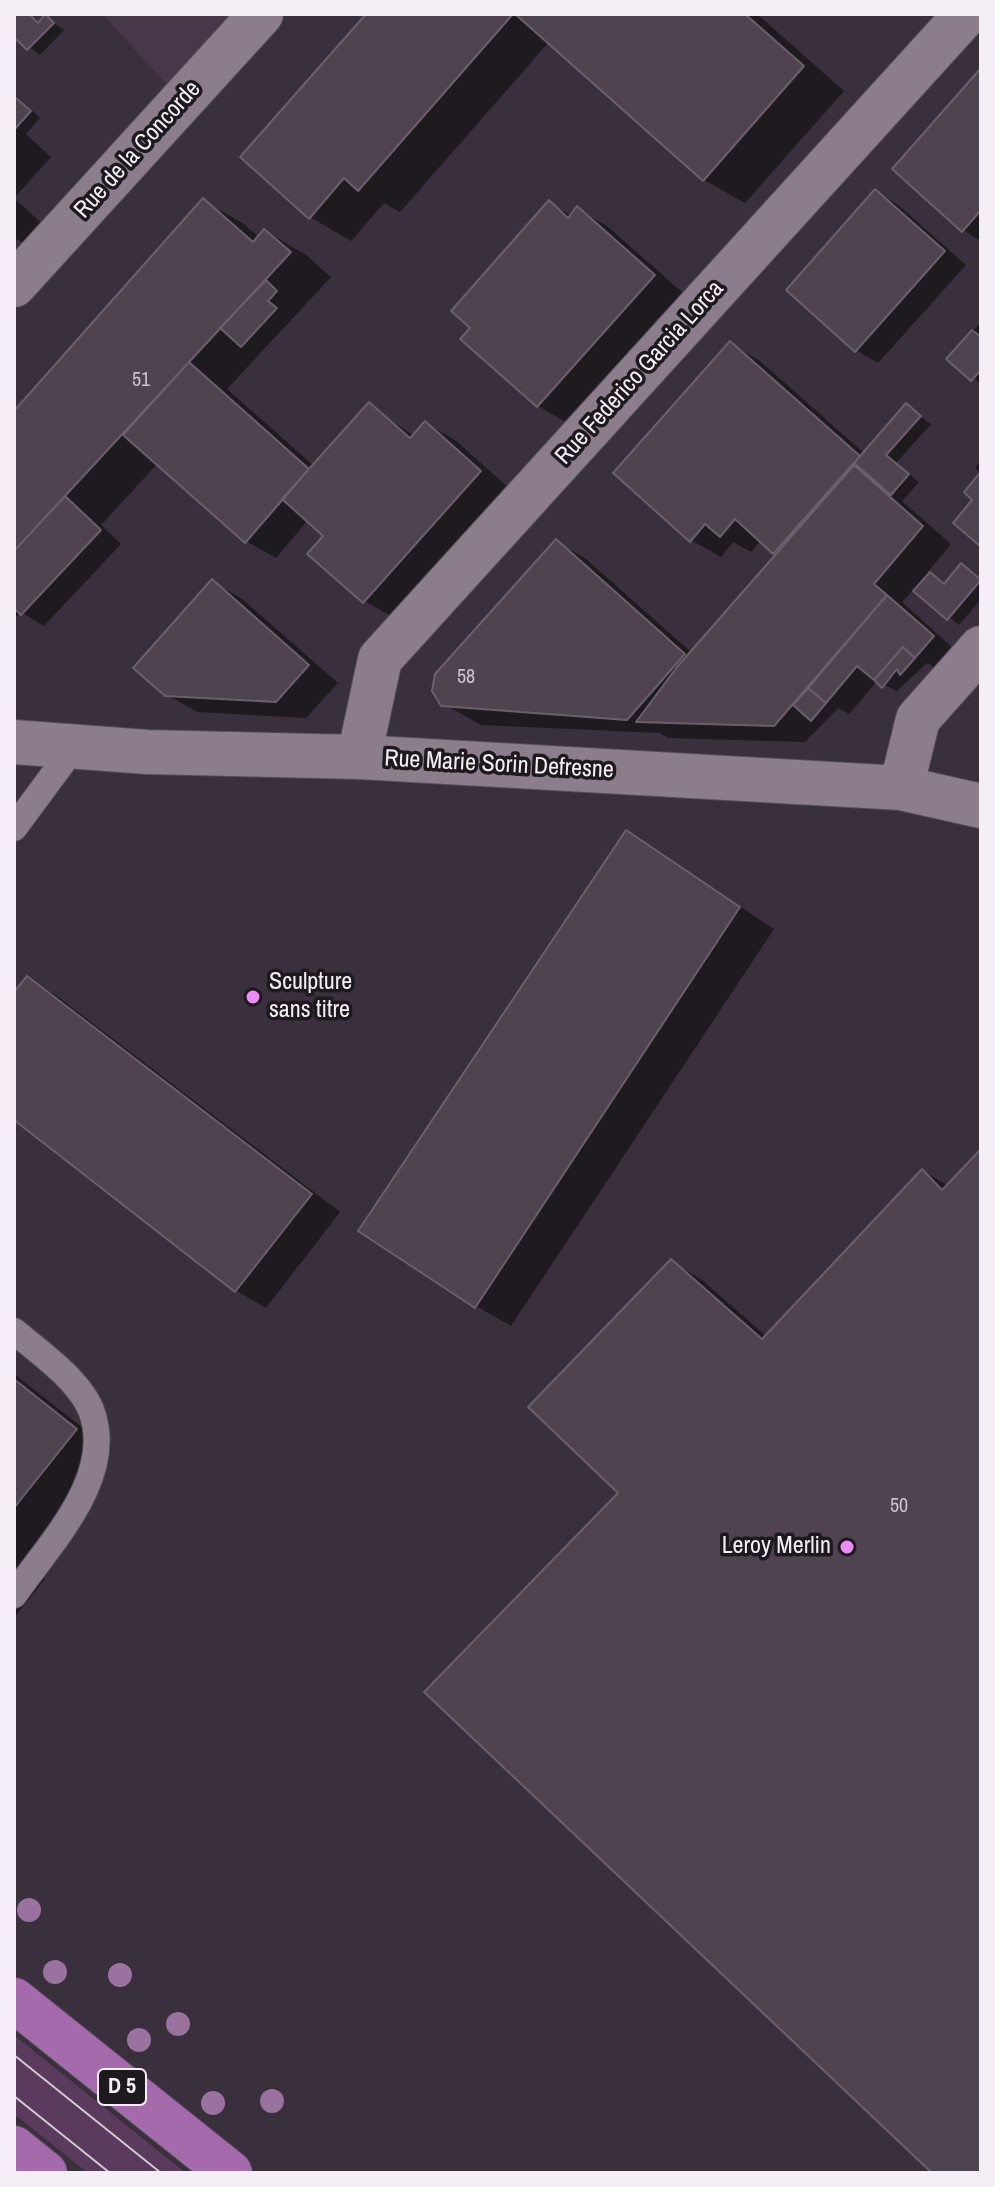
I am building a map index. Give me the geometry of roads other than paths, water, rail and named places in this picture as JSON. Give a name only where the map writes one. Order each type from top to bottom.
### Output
[{"type":"main road","name":"D 5","points":[[14,2000],[230,2173]]},
{"type":"main road","points":[[14,2148],[45,2173]]},
{"type":"street","name":"Rue de la Concorde","points":[[14,285],[261,14]]},
{"type":"street","name":"Rue Federico Garcia Lorca","points":[[359,757],[380,659],[966,14]]},
{"type":"street","points":[[901,788],[918,719],[981,648]]},
{"type":"street","name":"Rue Marie Sorin Defresne","points":[[14,742],[359,757],[901,788],[981,806]]},
{"type":"lane","points":[[14,828],[74,747]]},
{"type":"lane","points":[[14,1331],[61,1371],[90,1410],[96,1449],[88,1486],[14,1595]]},
{"type":"tram line","points":[[14,2055],[161,2173]]},
{"type":"tram line","points":[[14,2096],[110,2173]]},
{"type":"place","name":"Sculpture sans titre","points":[[253,997]]},
{"type":"place","name":"Leroy Merlin","points":[[847,1547]]}]
